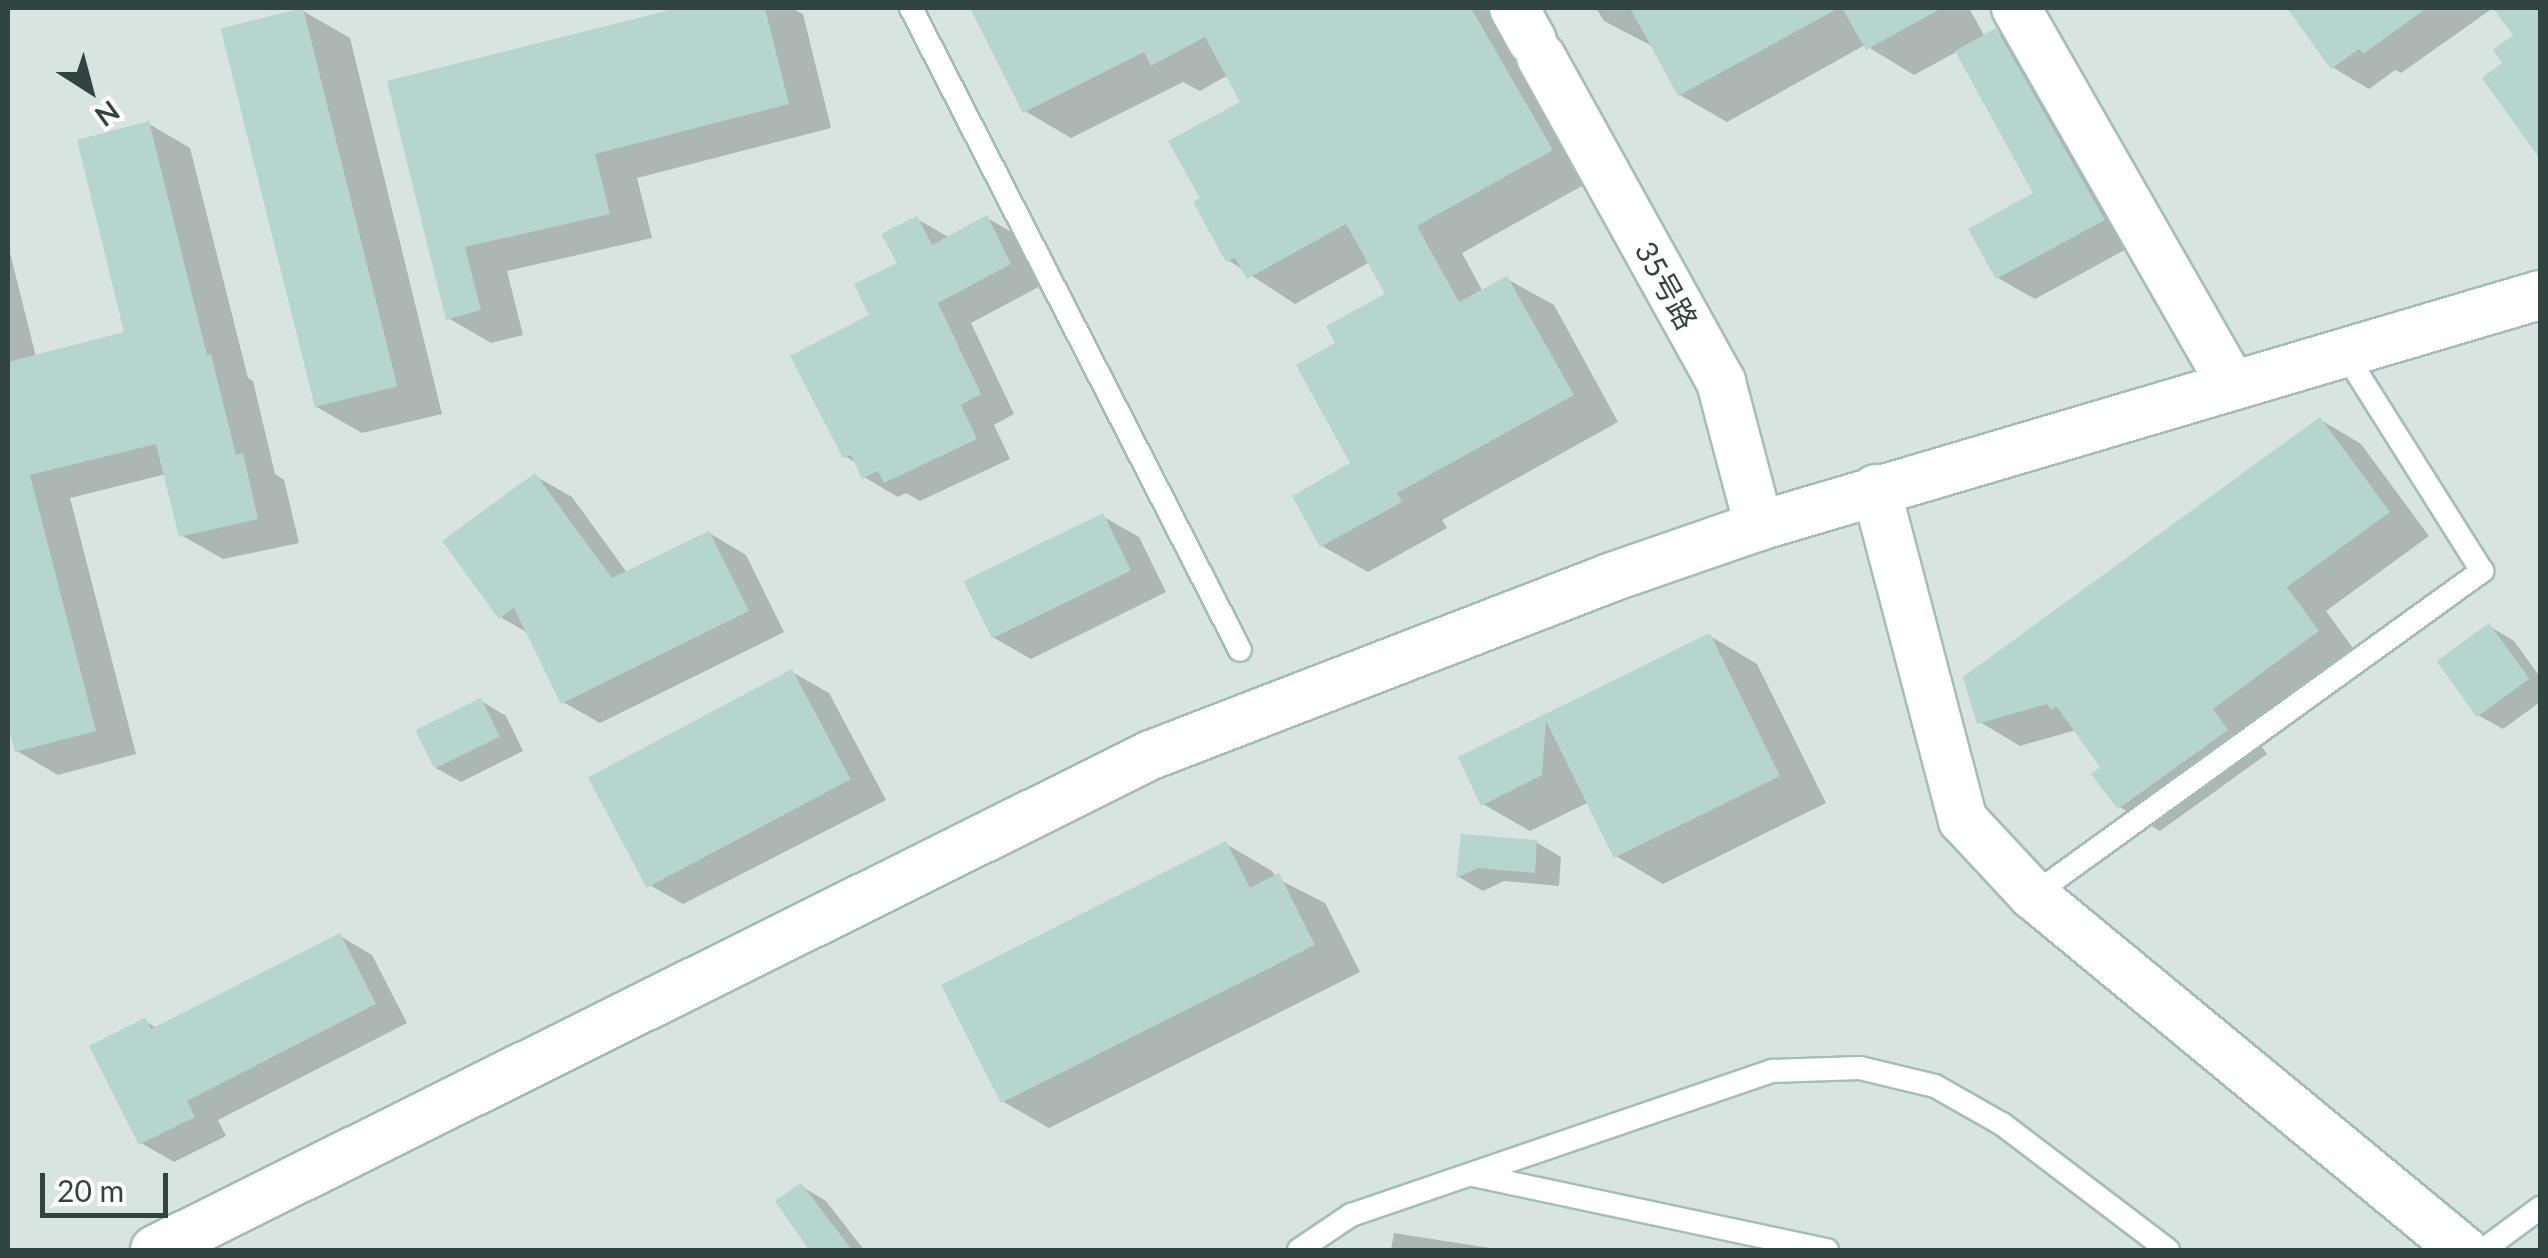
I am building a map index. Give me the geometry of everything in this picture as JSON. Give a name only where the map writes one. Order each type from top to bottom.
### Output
[{"type":"street","points":[[2016,8],[2231,384]]},
{"type":"street","name":"35号路","points":[[1529,35],[1721,382],[1760,526]]},
{"type":"street","points":[[155,1250],[1151,754],[1610,578],[1760,526],[2540,295]]},
{"type":"street","points":[[1876,489],[1963,820],[2034,895],[2463,1250]]},
{"type":"lane","points":[[910,8],[1240,650]]},
{"type":"lane","points":[[2034,895],[2482,572],[2344,352]]},
{"type":"lane","points":[[1299,1250],[1351,1215],[1772,1071],[1860,1068],[1935,1086],[2002,1124],[2168,1250]]},
{"type":"lane","points":[[1470,1174],[1827,1250]]},
{"type":"lane","points":[[2482,1250],[2540,1208]]},
{"type":"shaded area","points":[[8,8],[2540,8],[2540,1250],[8,1250]]},
{"type":"building","points":[[303,8],[397,386],[315,407],[221,29]]},
{"type":"building","points":[[678,8],[765,8],[789,104],[595,154],[610,214],[465,247],[481,310],[446,320],[387,81]]},
{"type":"building","points":[[970,8],[1471,8],[1553,150],[1417,226],[1459,302],[1507,276],[1574,395],[1397,493],[1402,502],[1320,547],[1292,496],[1350,463],[1296,365],[1335,343],[1326,326],[1385,294],[1346,224],[1247,279],[1235,258],[1226,262],[1193,202],[1200,198],[1168,141],[1240,102],[1205,37],[1151,66],[1144,52],[1023,113]]},
{"type":"building","points":[[1630,8],[1839,8],[1678,96]]},
{"type":"building","points":[[1842,8],[1942,8],[1866,50]]},
{"type":"building","points":[[2287,8],[2427,8],[2363,54],[2359,49],[2331,69]]},
{"type":"building","points":[[2493,8],[2540,8],[2540,159],[2482,78],[2502,63],[2493,50],[2513,35]]},
{"type":"building","points":[[1996,28],[2105,220],[1996,279],[1968,229],[2033,193],[1955,51]]},
{"type":"building","points":[[149,121],[207,355],[211,354],[236,455],[243,453],[258,519],[179,537],[156,444],[30,475],[96,731],[15,752],[8,724],[8,362],[124,332],[77,140]]},
{"type":"building","points":[[987,215],[1011,264],[938,303],[981,394],[961,405],[977,439],[884,483],[878,471],[862,479],[851,455],[843,458],[790,356],[869,315],[854,284],[897,263],[881,234],[917,216],[932,245]]},
{"type":"building","points":[[2320,417],[2390,512],[2287,587],[2319,631],[2213,709],[2228,730],[2118,809],[2091,774],[2100,767],[2057,707],[2051,710],[2047,704],[1977,724],[1963,677]]},
{"type":"building","points":[[535,473],[612,578],[709,531],[749,611],[561,704],[514,608],[499,619],[442,541]]},
{"type":"building","points":[[1103,513],[1131,571],[992,638],[964,581]]},
{"type":"building","points":[[2489,623],[2530,679],[2477,717],[2436,661]]},
{"type":"building","points":[[1710,633],[1780,776],[1614,858],[1546,721],[1542,775],[1481,806],[1458,757]]},
{"type":"building","points":[[792,669],[851,779],[647,888],[588,777]]},
{"type":"building","points":[[481,698],[500,737],[434,769],[415,730]]},
{"type":"building","points":[[1461,834],[1537,840],[1535,873],[1478,868],[1456,878]]},
{"type":"building","points":[[1226,841],[1250,888],[1279,873],[1315,945],[1001,1103],[941,985]]},
{"type":"building","points":[[340,933],[376,1004],[187,1101],[195,1117],[139,1145],[89,1046],[145,1018],[151,1029]]},
{"type":"building","points":[[801,1183],[852,1250],[809,1250],[775,1201]]}]
